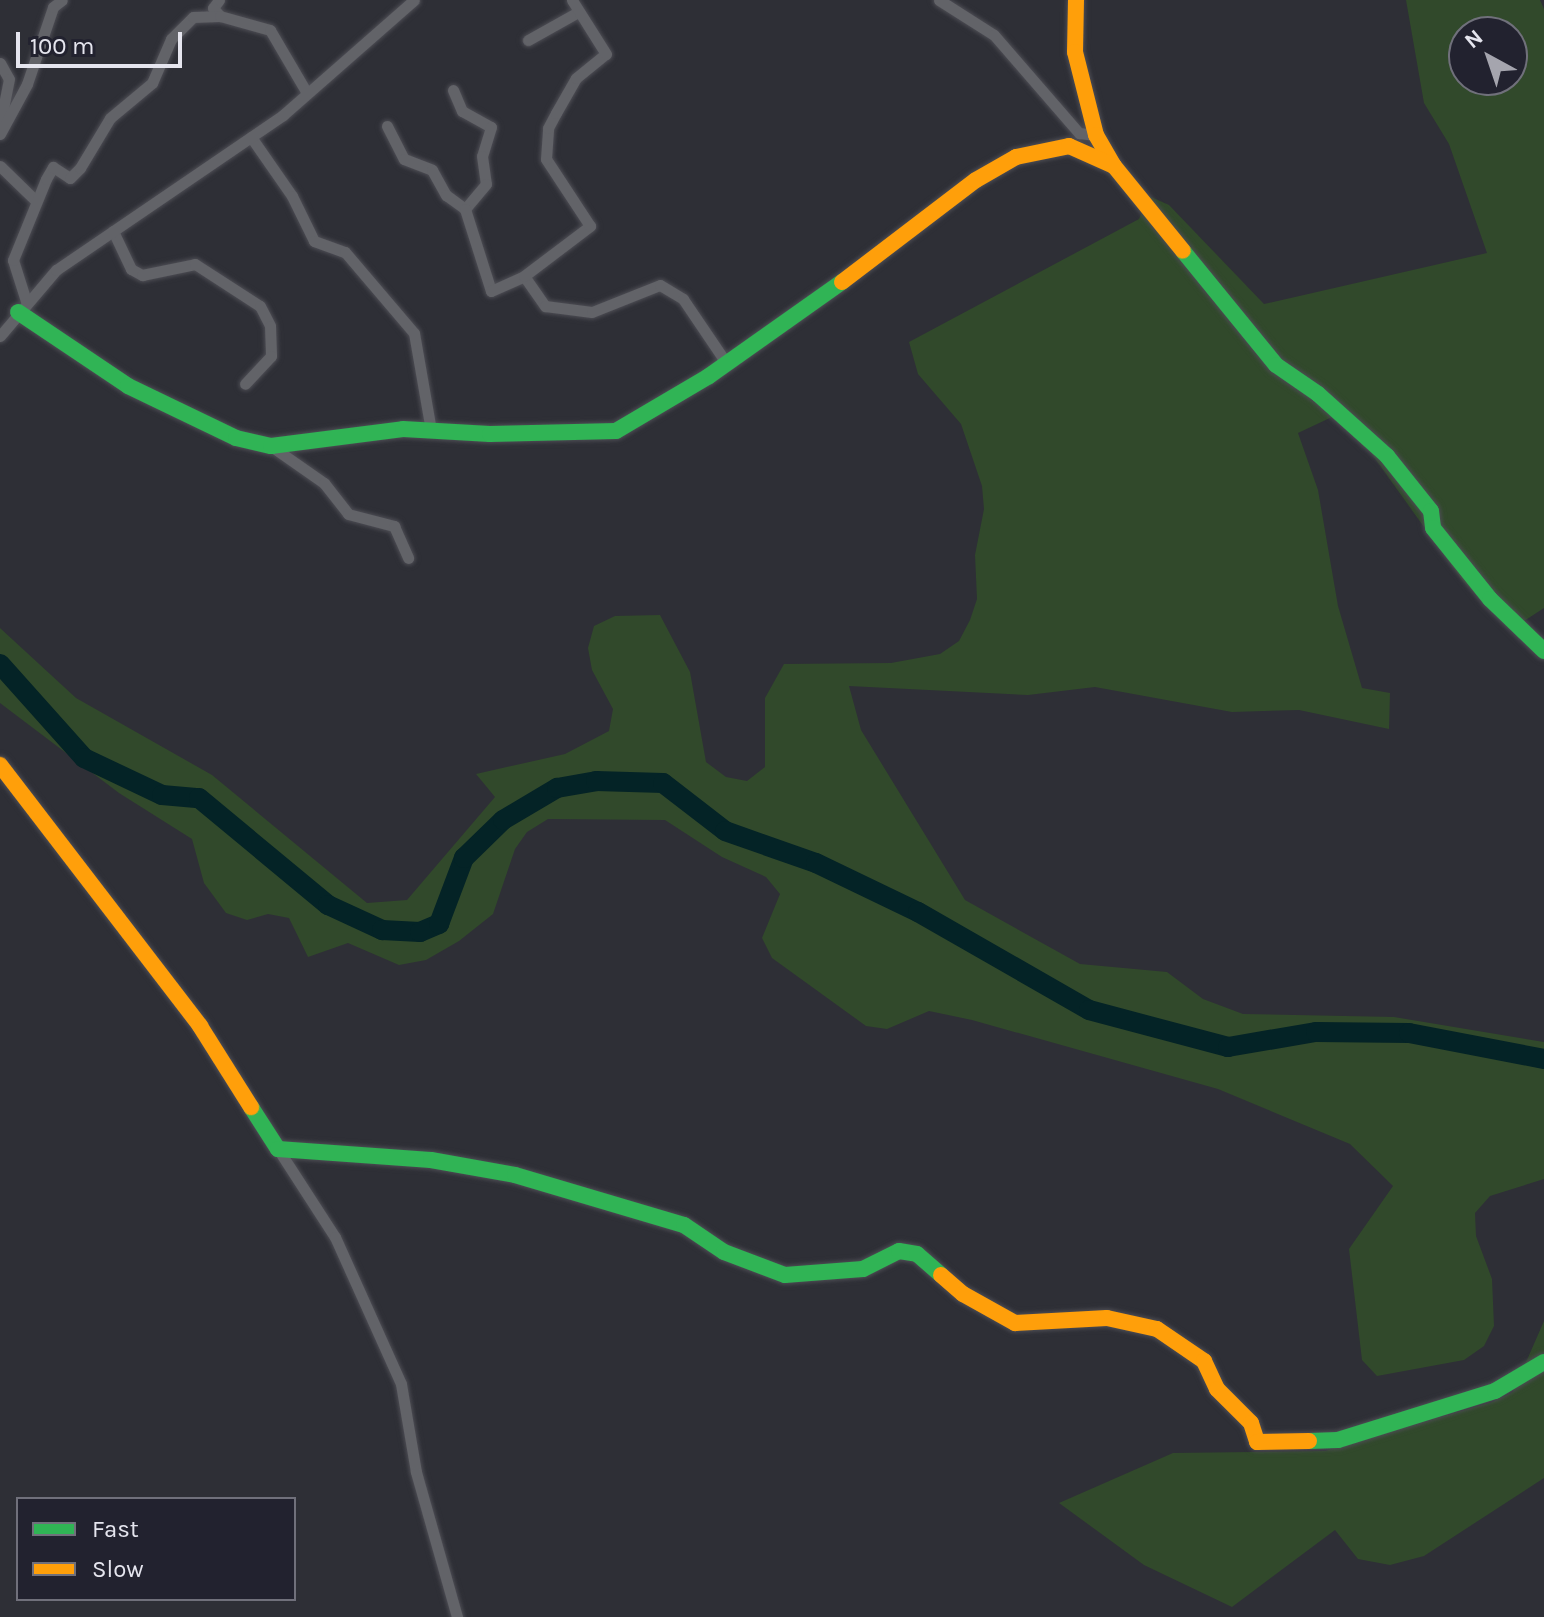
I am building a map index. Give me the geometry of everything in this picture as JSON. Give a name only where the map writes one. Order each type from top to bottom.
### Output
[{"type":"street","points":[[0,134],[27,84],[53,7],[62,0]]},
{"type":"street","points":[[219,0],[213,8],[220,16]]},
{"type":"street","points":[[0,336],[56,270],[251,137],[414,0]]},
{"type":"street","points":[[387,126],[404,159],[432,170],[446,195],[465,209],[491,291],[524,276],[590,226],[546,159],[548,128],[576,78],[606,54],[572,0]]},
{"type":"street","points":[[939,0],[994,35],[1079,133],[1096,135]]},
{"type":"street","points":[[1076,0],[1075,52],[1096,135],[1114,166],[1276,365],[1318,394],[1387,456],[1431,511],[1433,528],[1490,599],[1544,651]]},
{"type":"street","points":[[528,40],[578,12]]},
{"type":"street","points":[[307,93],[270,30],[220,16],[193,17],[171,39],[152,83],[110,118],[80,168],[70,178],[53,167],[35,200],[13,260],[22,307],[128,386],[236,438],[271,446],[324,483],[348,514],[394,526],[408,558]]},
{"type":"street","points":[[0,63],[9,79],[0,124]]},
{"type":"street","points":[[453,90],[462,111],[491,127],[482,156],[486,184],[465,209]]},
{"type":"street","points":[[251,137],[292,196],[314,241],[345,252],[414,333],[431,430]]},
{"type":"street","points":[[271,446],[319,436],[431,430],[490,434],[616,431],[725,361],[1016,157],[1069,146],[1114,166]]},
{"type":"street","points":[[0,166],[35,200]]},
{"type":"street","points":[[113,231],[131,269],[142,275],[195,264],[260,306],[270,326],[271,356],[245,384]]},
{"type":"street","points":[[524,276],[545,306],[592,312],[660,285],[683,299],[725,361]]},
{"type":"street","points":[[0,765],[200,1026],[335,1237],[401,1384],[416,1472],[457,1617]]},
{"type":"street","points":[[278,1149],[431,1160],[515,1175],[684,1225],[724,1252],[785,1275],[863,1269],[899,1251],[917,1254],[963,1294],[1015,1323],[1107,1318],[1157,1329],[1204,1361],[1217,1389],[1251,1423],[1257,1442],[1338,1440],[1495,1391],[1544,1362]]},
{"type":"green space","points":[[1406,0],[1540,0],[1544,9],[1544,608],[1510,630],[1462,580],[1371,453],[1332,417],[1298,433],[1318,490],[1338,606],[1362,688],[1390,693],[1389,729],[1299,710],[1232,712],[1095,687],[1028,695],[849,686],[861,730],[965,900],[1080,964],[1167,972],[1203,999],[1243,1014],[1394,1017],[1544,1042],[1544,1179],[1490,1196],[1475,1213],[1476,1236],[1492,1279],[1494,1326],[1484,1346],[1464,1360],[1377,1376],[1362,1360],[1349,1249],[1393,1186],[1350,1144],[1218,1089],[972,1020],[929,1011],[887,1029],[866,1026],[772,958],[762,938],[780,894],[766,877],[722,857],[665,820],[548,819],[527,832],[515,849],[493,914],[459,941],[426,960],[399,965],[348,943],[308,957],[289,918],[268,914],[247,920],[226,913],[204,883],[192,839],[119,793],[0,703],[0,628],[76,698],[212,775],[367,903],[407,900],[495,797],[476,774],[565,754],[609,731],[613,709],[592,670],[588,648],[594,626],[615,616],[660,615],[690,672],[706,762],[726,777],[747,781],[765,767],[765,698],[784,664],[891,663],[940,654],[959,641],[970,620],[977,599],[975,555],[984,509],[982,486],[961,424],[918,374],[909,342],[1139,219],[1149,196],[1169,205],[1264,304],[1487,253],[1449,144],[1424,103]]},
{"type":"green space","points":[[1544,1321],[1544,1478],[1424,1556],[1390,1565],[1358,1559],[1335,1530],[1232,1607],[1144,1565],[1059,1503],[1173,1453],[1325,1451],[1492,1402],[1513,1392]]},
{"type":"waterway","points":[[0,664],[84,758],[162,795],[199,798],[328,905],[382,930],[420,932],[439,924],[464,858],[503,820],[557,788],[596,781],[663,783],[725,831],[816,863],[918,912],[1089,1010],[1228,1047],[1316,1032],[1409,1033],[1544,1059]]},
{"type":"traffic: fast","points":[[1183,251],[1276,365],[1318,394],[1387,456],[1431,511],[1433,528],[1490,599],[1544,651]]},
{"type":"traffic: fast","points":[[18,312],[128,386],[236,438],[271,446],[403,429],[490,434],[616,431],[709,376],[842,282]]},
{"type":"traffic: fast","points":[[251,1107],[278,1149],[431,1160],[515,1175],[684,1225],[724,1252],[785,1275],[863,1269],[899,1251],[917,1254],[941,1275]]},
{"type":"traffic: fast","points":[[1309,1441],[1338,1440],[1495,1391],[1544,1362]]},
{"type":"traffic: slow","points":[[1076,0],[1075,52],[1096,135],[1114,166],[1183,251]]},
{"type":"traffic: slow","points":[[842,282],[976,180],[1016,157],[1069,146],[1114,166]]},
{"type":"traffic: slow","points":[[0,765],[200,1026],[251,1107]]},
{"type":"traffic: slow","points":[[941,1275],[963,1294],[1015,1323],[1107,1318],[1157,1329],[1204,1361],[1217,1389],[1251,1423],[1257,1442],[1309,1441]]}]
